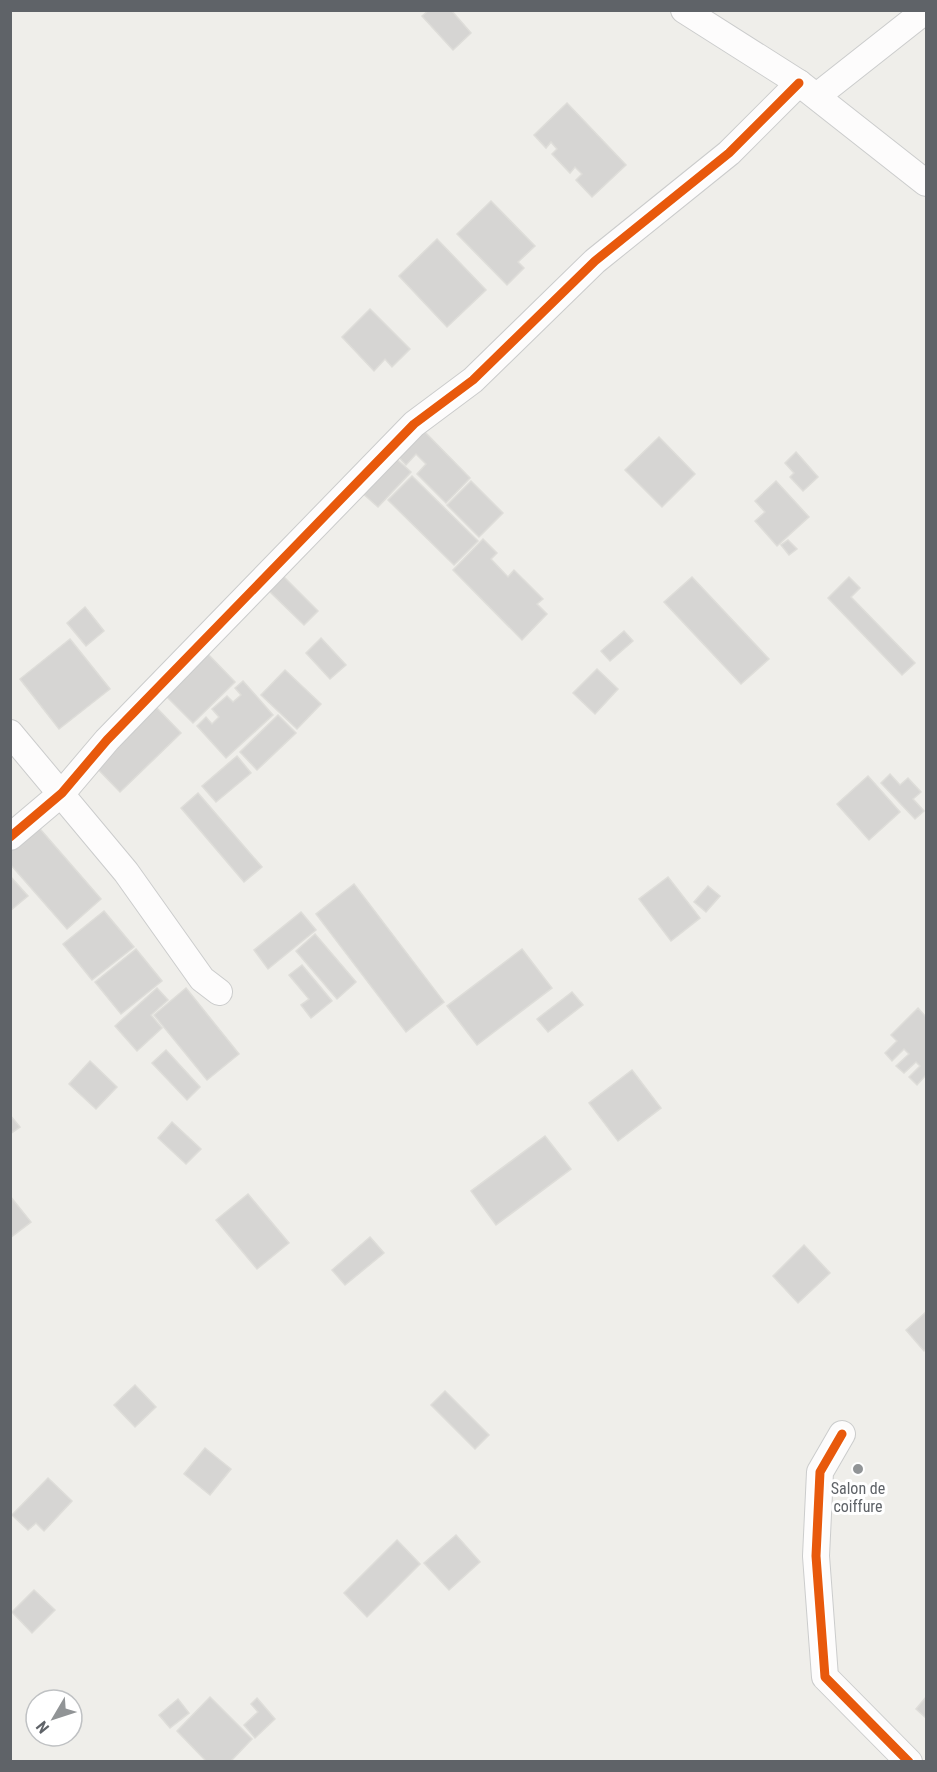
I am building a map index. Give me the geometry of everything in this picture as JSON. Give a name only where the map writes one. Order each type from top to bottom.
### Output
[{"type":"street","points":[[684,10],[808,90],[927,183]]},
{"type":"street","points":[[10,837],[62,793],[107,740],[414,424],[473,380],[594,261],[808,90],[926,10]]},
{"type":"street","points":[[10,733],[126,872],[202,979],[219,992]]},
{"type":"street","points":[[842,1434],[820,1472],[816,1556],[825,1677],[909,1761]]},
{"type":"building","points":[[429,10],[451,10],[471,33],[453,50],[422,16]]},
{"type":"building","points":[[567,103],[626,165],[592,197],[576,180],[582,174],[575,167],[570,173],[552,154],[557,149],[551,142],[546,148],[534,135]]},
{"type":"building","points":[[491,201],[535,246],[518,262],[524,268],[507,285],[457,234]]},
{"type":"building","points":[[437,239],[486,290],[447,327],[399,276]]},
{"type":"building","points":[[370,309],[410,349],[392,367],[385,359],[374,371],[342,337]]},
{"type":"building","points":[[420,427],[470,478],[446,503],[417,474],[426,464],[416,454],[406,465],[395,453]]},
{"type":"building","points":[[659,437],[695,474],[662,507],[625,470]]},
{"type":"building","points":[[796,452],[818,477],[803,491],[790,477],[794,473],[785,463]]},
{"type":"building","points":[[392,455],[411,472],[378,507],[360,491]]},
{"type":"building","points":[[412,476],[478,541],[454,565],[388,500]]},
{"type":"building","points":[[471,481],[503,513],[479,537],[447,505]]},
{"type":"building","points":[[776,481],[809,517],[777,546],[755,521],[765,512],[755,501]]},
{"type":"building","points":[[483,539],[497,553],[491,559],[508,577],[514,570],[543,599],[537,604],[547,614],[522,640],[453,570]]},
{"type":"building","points":[[788,540],[797,549],[789,555],[781,545]]},
{"type":"building","points":[[282,575],[318,611],[304,625],[267,589]]},
{"type":"building","points":[[692,577],[769,659],[741,684],[664,602]]},
{"type":"building","points":[[849,577],[860,588],[851,597],[915,663],[902,675],[828,598]]},
{"type":"building","points":[[85,607],[104,631],[86,646],[67,623]]},
{"type":"building","points":[[624,631],[633,641],[610,661],[601,651]]},
{"type":"building","points":[[321,638],[346,665],[330,679],[306,653]]},
{"type":"building","points":[[70,639],[110,689],[59,729],[20,679]]},
{"type":"building","points":[[204,650],[235,682],[193,723],[161,691]]},
{"type":"building","points":[[597,669],[618,689],[595,714],[573,693]]},
{"type":"building","points":[[285,670],[321,704],[297,729],[261,695]]},
{"type":"building","points":[[243,681],[273,715],[226,758],[197,726],[206,717],[212,724],[219,717],[212,709],[227,696],[233,702],[241,695],[235,688]]},
{"type":"building","points":[[153,704],[181,733],[120,792],[92,763]]},
{"type":"building","points":[[278,715],[296,733],[257,770],[240,752]]},
{"type":"building","points":[[237,756],[251,773],[216,802],[202,786]]},
{"type":"building","points":[[890,774],[900,785],[908,778],[921,792],[913,799],[924,811],[915,819],[881,783]]},
{"type":"building","points":[[868,776],[900,812],[869,840],[837,804]]},
{"type":"building","points":[[198,793],[262,867],[244,882],[181,808]]},
{"type":"building","points":[[34,822],[101,899],[67,929],[10,864],[10,843]]},
{"type":"building","points":[[10,876],[28,896],[10,911]]},
{"type":"building","points":[[668,877],[700,918],[671,941],[639,899]]},
{"type":"building","points":[[354,884],[444,1002],[406,1032],[316,914]]},
{"type":"building","points":[[708,886],[720,896],[706,912],[694,902]]},
{"type":"building","points":[[104,911],[134,947],[92,980],[63,944]]},
{"type":"building","points":[[301,912],[316,930],[268,969],[254,950]]},
{"type":"building","points":[[315,934],[356,982],[337,999],[296,951]]},
{"type":"building","points":[[136,949],[162,981],[121,1014],[95,982]]},
{"type":"building","points":[[522,949],[552,988],[477,1045],[447,1006]]},
{"type":"building","points":[[302,965],[332,1001],[311,1018],[301,1005],[309,999],[289,975]]},
{"type":"building","points":[[157,988],[168,1000],[151,1015],[162,1028],[137,1051],[115,1026]]},
{"type":"building","points":[[186,988],[239,1054],[207,1080],[154,1015]]},
{"type":"building","points":[[572,992],[583,1005],[548,1032],[537,1019]]},
{"type":"building","points":[[918,1008],[926,1017],[926,1075],[917,1085],[909,1077],[920,1066],[916,1062],[904,1073],[896,1066],[909,1054],[904,1049],[892,1061],[885,1053],[897,1041],[891,1035]]},
{"type":"building","points":[[166,1050],[200,1087],[187,1100],[152,1063]]},
{"type":"building","points":[[90,1061],[117,1087],[96,1109],[69,1084]]},
{"type":"building","points":[[632,1070],[661,1108],[618,1141],[589,1103]]},
{"type":"building","points":[[10,1115],[20,1127],[10,1134]]},
{"type":"building","points":[[172,1122],[201,1149],[186,1164],[158,1138]]},
{"type":"building","points":[[545,1136],[571,1169],[496,1225],[471,1191]]},
{"type":"building","points":[[248,1194],[289,1243],[257,1269],[216,1220]]},
{"type":"building","points":[[10,1196],[31,1222],[10,1238]]},
{"type":"building","points":[[370,1237],[384,1253],[345,1285],[332,1270]]},
{"type":"building","points":[[804,1245],[830,1273],[798,1303],[773,1276]]},
{"type":"building","points":[[926,1312],[926,1349],[924,1351],[906,1330]]},
{"type":"building","points":[[135,1385],[156,1407],[135,1427],[114,1405]]},
{"type":"building","points":[[445,1391],[489,1435],[475,1449],[431,1405]]},
{"type":"building","points":[[205,1448],[231,1469],[210,1495],[184,1474]]},
{"type":"building","points":[[48,1478],[72,1501],[44,1531],[36,1523],[28,1530],[12,1515]]},
{"type":"building","points":[[456,1535],[480,1562],[449,1590],[424,1563]]},
{"type":"building","points":[[397,1540],[420,1564],[367,1617],[344,1593]]},
{"type":"building","points":[[34,1590],[55,1610],[32,1633],[12,1612]]},
{"type":"building","points":[[210,1697],[252,1739],[230,1762],[207,1762],[177,1731]]},
{"type":"building","points":[[926,1697],[926,1718],[916,1709]]},
{"type":"building","points":[[257,1698],[275,1719],[255,1738],[244,1725],[258,1712],[251,1704]]},
{"type":"building","points":[[178,1699],[189,1713],[170,1728],[159,1715]]},
{"type":"cycle path","points":[[10,837],[62,793],[107,740],[414,424],[473,380],[595,261],[729,153],[799,83]]},
{"type":"cycle path","points":[[842,1434],[820,1472],[816,1556],[825,1677],[909,1762]]},
{"type":"place","name":"Salon de coiffure","points":[[858,1469]]}]
